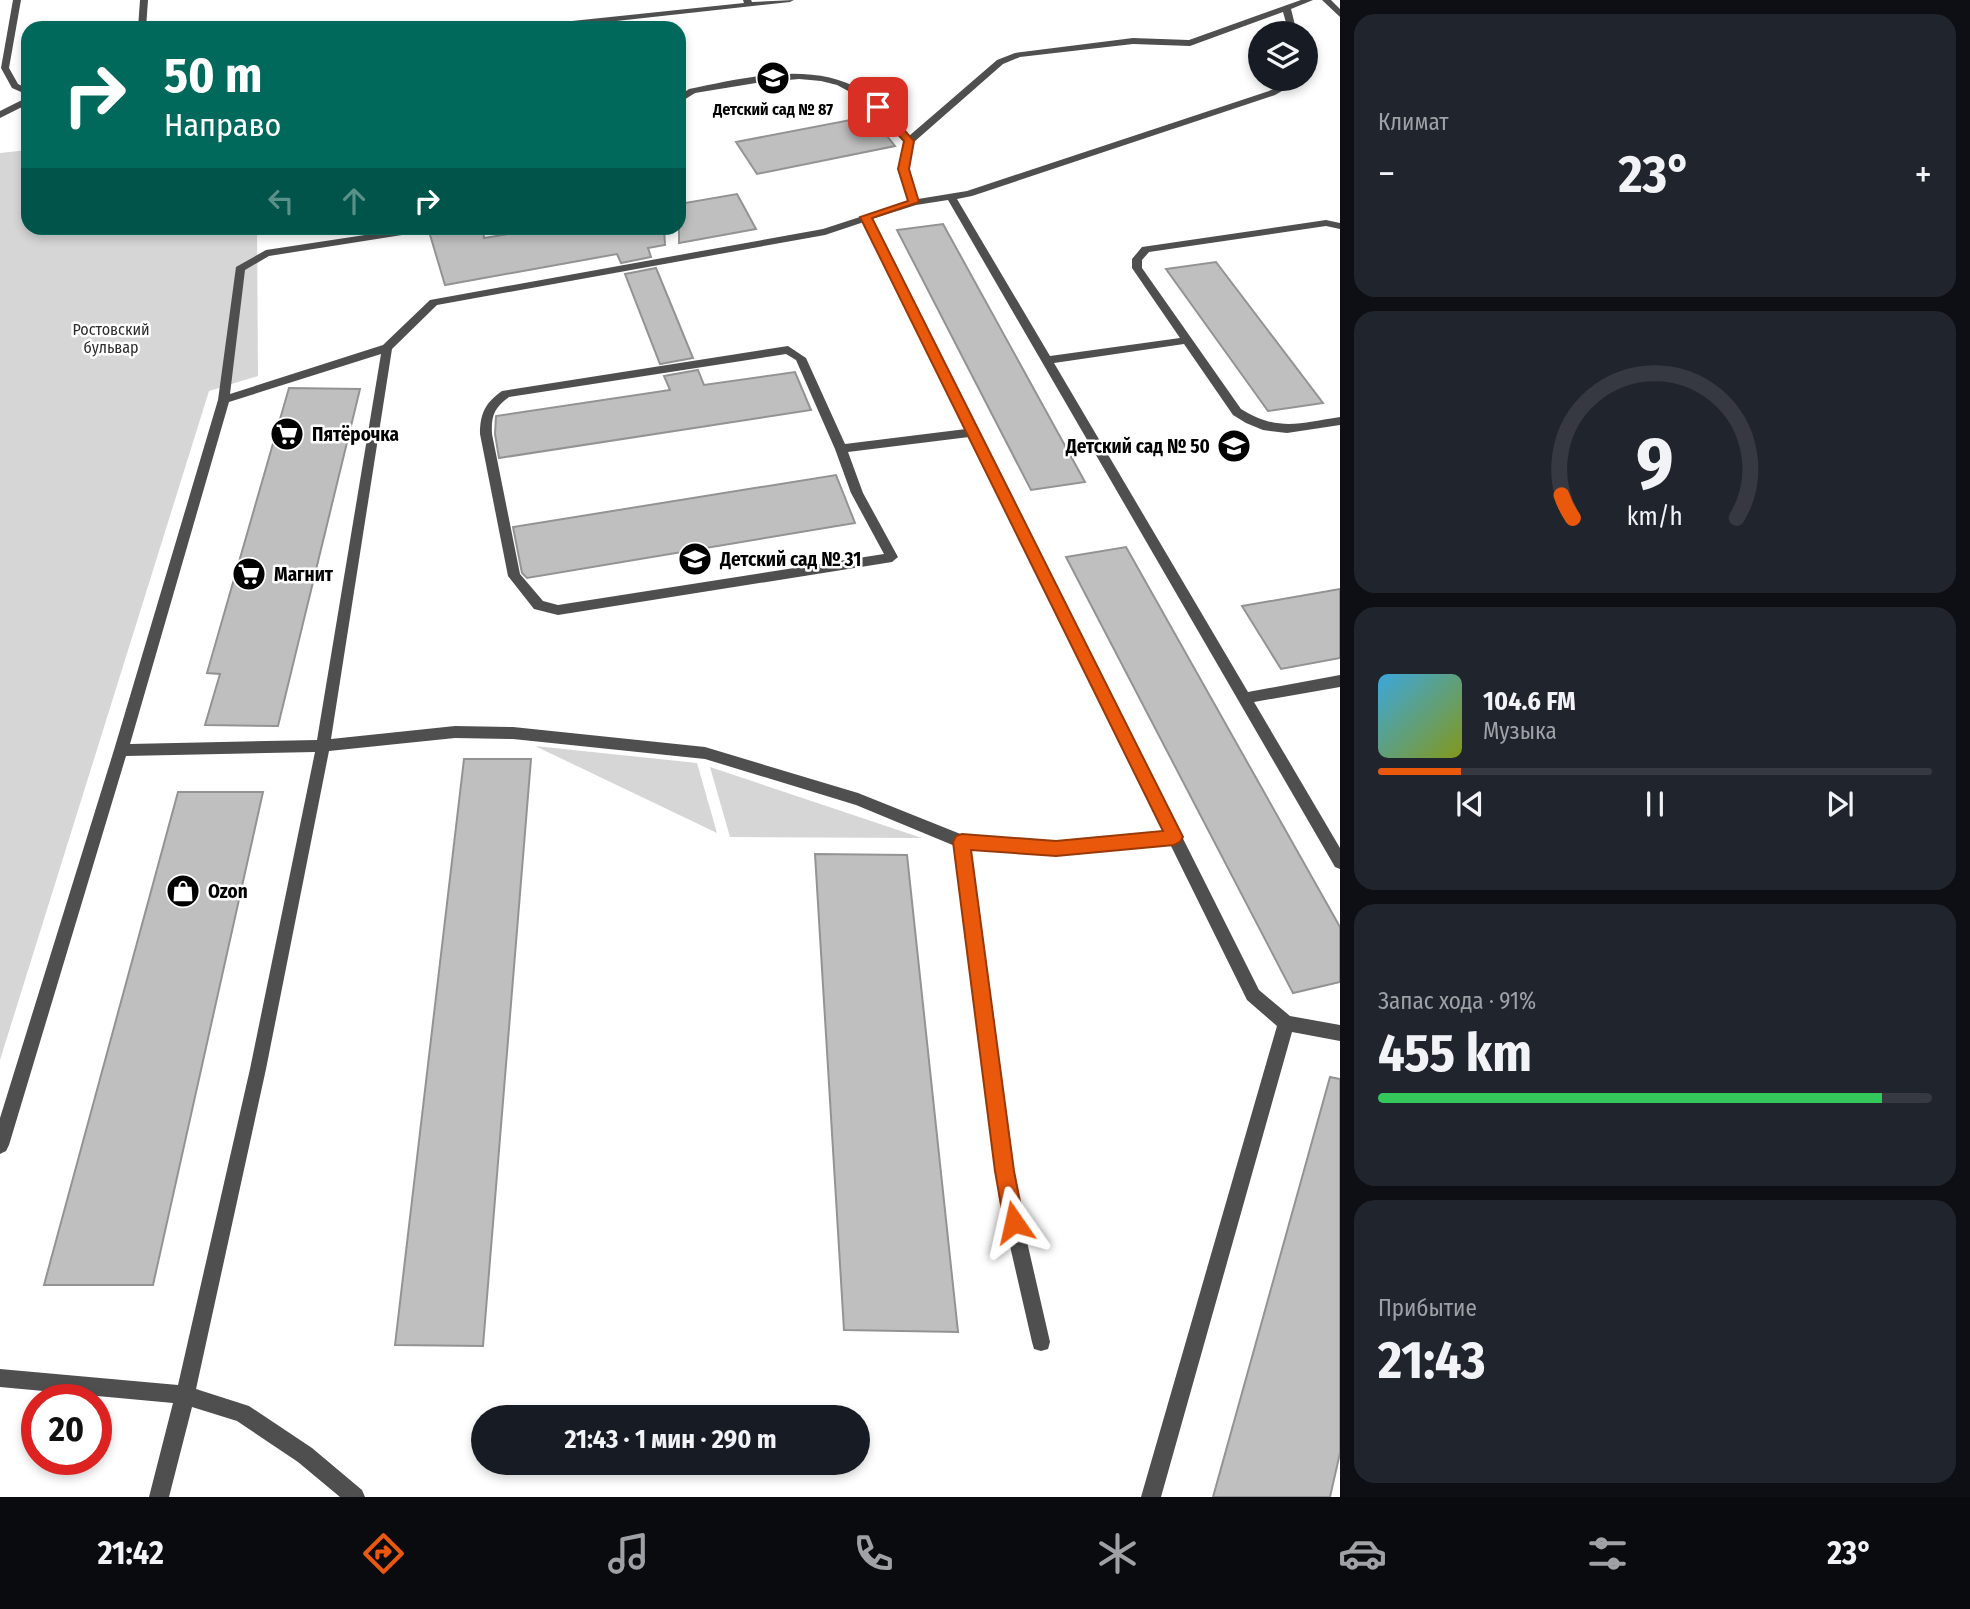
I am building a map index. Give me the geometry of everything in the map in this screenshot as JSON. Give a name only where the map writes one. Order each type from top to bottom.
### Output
[{"type":"lane","points":[[17,0],[5,68],[15,86],[21,89]]},
{"type":"lane","points":[[142,21],[144,0]]},
{"type":"lane","points":[[596,21],[748,2],[790,0]]},
{"type":"lane","points":[[914,202],[904,169],[909,141],[1000,62],[1018,55],[1133,41],[1190,43],[1309,0]]},
{"type":"lane","points":[[1326,0],[1340,14]]},
{"type":"lane","points":[[1286,8],[1290,21]]},
{"type":"lane","points":[[686,95],[692,91],[807,75],[836,81],[859,92],[878,107],[909,141]]},
{"type":"lane","points":[[224,400],[387,348],[434,302],[825,232],[914,202],[952,198],[1276,91]]},
{"type":"lane","points":[[0,115],[21,104]]},
{"type":"lane","points":[[952,198],[1340,862]]},
{"type":"lane","points":[[866,217],[1254,995],[1286,1023],[1340,1032]]},
{"type":"lane","points":[[1340,226],[1326,223],[1146,249],[1137,258],[1137,268],[1237,412],[1255,425],[1275,430],[1340,421]]},
{"type":"lane","points":[[0,1145],[121,750],[224,400],[240,269],[266,253],[382,235]]},
{"type":"lane","points":[[1046,360],[1188,340]]},
{"type":"lane","points":[[159,1497],[185,1395],[258,1069],[323,746],[387,348]]},
{"type":"lane","points":[[788,350],[801,358],[841,449],[857,493],[891,557],[558,611],[539,605],[514,576],[486,434],[485,414],[490,405],[506,394],[788,350]]},
{"type":"lane","points":[[841,449],[972,432]]},
{"type":"lane","points":[[1245,698],[1340,681]]},
{"type":"lane","points":[[121,750],[323,746],[454,732],[513,733],[705,753],[858,799],[962,842],[1056,848],[1174,837]]},
{"type":"lane","points":[[962,842],[1008,1198],[1041,1342]]},
{"type":"lane","points":[[1151,1497],[1286,1023]]},
{"type":"lane","points":[[0,1378],[185,1395],[242,1413],[305,1455],[355,1497]]},
{"type":"green space","name":"Ростовский бульвар","points":[[21,151],[21,235],[257,235],[258,376],[209,391],[0,1060],[0,153]]},
{"type":"green space","points":[[535,746],[697,763],[717,833]]},
{"type":"green space","points":[[710,767],[922,838],[730,837]]},
{"type":"building","points":[[871,116],[895,146],[757,174],[736,142]]},
{"type":"building","points":[[737,194],[756,229],[679,243],[679,235],[686,235],[686,203]]},
{"type":"building","points":[[943,224],[1085,482],[1031,490],[897,230]]},
{"type":"building","points":[[430,235],[484,235],[484,238],[502,235],[664,235],[665,245],[648,248],[651,257],[621,263],[617,254],[445,285]]},
{"type":"building","points":[[1216,262],[1323,403],[1268,411],[1166,269]]},
{"type":"building","points":[[656,268],[693,358],[660,364],[625,274]]},
{"type":"building","points":[[698,370],[704,385],[795,372],[811,410],[499,458],[495,434],[496,416],[670,390],[664,376]]},
{"type":"building","points":[[289,388],[360,389],[278,726],[205,725],[220,674],[207,673]]},
{"type":"building","points":[[836,475],[855,523],[527,578],[522,573],[513,527]]},
{"type":"building","points":[[1126,547],[1340,927],[1340,982],[1293,993],[1066,557]]},
{"type":"building","points":[[1340,589],[1340,658],[1281,669],[1242,606]]},
{"type":"building","points":[[464,759],[531,759],[483,1346],[395,1345]]},
{"type":"building","points":[[178,792],[263,792],[153,1285],[44,1285]]},
{"type":"building","points":[[815,854],[907,855],[958,1332],[844,1330]]},
{"type":"building","points":[[1330,1077],[1340,1079],[1340,1453],[1330,1497],[1213,1497]]},
{"type":"place","name":"Детский сад № 87","points":[[773,78]]},
{"type":"place","name":"Пятёрочка","points":[[287,434]]},
{"type":"place","name":"Детский сад № 50","points":[[1234,446]]},
{"type":"place","name":"Детский сад № 31","points":[[695,559]]},
{"type":"place","name":"Магнит","points":[[249,574]]},
{"type":"place","name":"Ozon","points":[[183,891]]},
{"type":"route","points":[[878,107],[909,141],[904,169],[914,202],[866,217],[1174,837],[1056,848],[962,842],[1004,1171],[1014,1222]]}]
